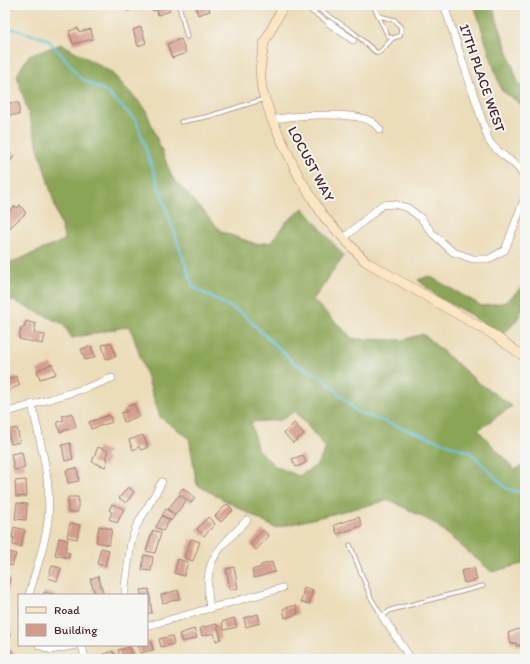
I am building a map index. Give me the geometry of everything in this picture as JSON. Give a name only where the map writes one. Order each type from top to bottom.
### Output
[{"type":"main road","name":"LOCUST WAY","points":[[284,5],[264,43],[260,70],[264,99],[272,120],[299,177],[324,217],[365,261],[492,334],[525,357]]},
{"type":"street","name":"17TH PLACE WEST","points":[[444,5],[489,141],[496,150],[523,168]]},
{"type":"street","points":[[329,23],[353,40]]},
{"type":"street","points":[[272,120],[335,115],[348,116],[368,120],[375,124],[380,130]]},
{"type":"street","points":[[523,168],[525,184]]},
{"type":"street","points":[[344,238],[382,205],[394,204],[408,208],[421,218],[432,233],[453,252],[473,259],[489,259],[505,250],[525,197]]},
{"type":"street","points":[[5,413],[90,387],[112,378]]},
{"type":"street","points":[[29,594],[48,521],[49,496],[32,404]]},
{"type":"street","points":[[125,594],[131,542],[136,527],[162,482]]},
{"type":"street","points":[[210,609],[207,590],[209,564],[218,550],[247,520]]},
{"type":"street","points":[[148,626],[282,588]]},
{"type":"street","points":[[382,616],[408,658]]},
{"type":"street","points":[[41,646],[51,650],[72,646]]},
{"type":"street","points":[[82,646],[85,659]]},
{"type":"lane","points":[[5,7],[12,5]]},
{"type":"lane","points":[[179,5],[187,36]]},
{"type":"lane","points":[[302,5],[329,23]]},
{"type":"lane","points":[[313,5],[353,32],[377,52],[380,52],[393,38],[400,36],[401,28],[395,20],[379,16]]},
{"type":"lane","points":[[373,5],[388,36],[393,38]]},
{"type":"lane","points":[[181,122],[210,116],[264,99]]},
{"type":"lane","points":[[350,545],[371,598],[382,616],[391,610],[483,586]]},
{"type":"green space","points":[[474,5],[492,5],[519,85],[525,83],[525,107],[501,90]]},
{"type":"green space","points":[[62,44],[111,72],[145,108],[172,177],[222,232],[256,244],[271,242],[285,223],[303,208],[344,256],[313,300],[353,339],[402,340],[423,334],[479,383],[512,406],[478,430],[515,470],[525,464],[525,563],[492,572],[434,523],[390,500],[275,528],[197,485],[189,438],[160,417],[130,326],[72,338],[63,324],[5,297],[5,265],[65,240],[17,75],[29,55]],"holes":[[[295,411],[326,448],[317,465],[299,476],[275,466],[257,449],[251,422],[281,420]]]},
{"type":"green space","points":[[429,276],[482,306],[506,302],[525,284],[524,300],[521,312],[514,323],[503,334],[491,329],[471,315],[438,297],[418,280]]},
{"type":"building","points":[[125,5],[140,5],[141,7],[127,11]]},
{"type":"building","points":[[151,5],[168,5],[170,11],[158,15],[157,10],[153,11]]},
{"type":"building","points":[[195,5],[208,5],[210,11],[198,15]]},
{"type":"building","points":[[141,27],[146,43],[138,46],[133,30]]},
{"type":"building","points":[[78,28],[79,32],[91,29],[93,39],[73,44],[69,31]]},
{"type":"building","points":[[181,39],[186,53],[172,58],[167,44]]},
{"type":"building","points":[[5,103],[19,103],[19,115],[5,115]]},
{"type":"building","points":[[5,150],[14,156],[9,163],[5,160]]},
{"type":"building","points":[[20,205],[26,213],[7,230],[5,228],[5,215],[15,206],[17,208]]},
{"type":"building","points":[[26,321],[36,324],[34,333],[45,335],[43,344],[19,339],[21,328],[24,328]]},
{"type":"building","points":[[111,342],[116,356],[106,359],[102,345]]},
{"type":"building","points":[[91,346],[95,357],[85,360],[81,349]]},
{"type":"building","points":[[52,364],[56,374],[40,379],[37,370]]},
{"type":"building","points":[[16,376],[20,385],[5,392],[5,381]]},
{"type":"building","points":[[134,404],[139,416],[124,422],[121,413],[127,411],[125,407]]},
{"type":"building","points":[[72,413],[76,427],[60,432],[57,422],[64,420],[62,416]]},
{"type":"building","points":[[109,415],[112,422],[91,429],[89,422]]},
{"type":"building","points":[[294,423],[304,434],[293,443],[284,433]]},
{"type":"building","points":[[17,428],[20,442],[11,444],[8,430]]},
{"type":"building","points":[[143,435],[148,447],[141,450],[139,447],[133,450],[129,440]]},
{"type":"building","points":[[70,443],[73,459],[65,461],[62,445]]},
{"type":"building","points":[[98,447],[108,451],[105,458],[108,459],[105,467],[92,462]]},
{"type":"building","points":[[22,452],[25,468],[14,470],[11,454]]},
{"type":"building","points":[[303,455],[306,463],[296,467],[292,459]]},
{"type":"building","points":[[77,468],[79,481],[68,483],[66,470]]},
{"type":"building","points":[[26,480],[27,496],[16,497],[15,481]]},
{"type":"building","points":[[128,487],[134,492],[126,503],[119,498]]},
{"type":"building","points":[[183,488],[195,498],[191,503],[179,493]]},
{"type":"building","points":[[179,495],[186,501],[175,515],[168,509]]},
{"type":"building","points":[[68,497],[78,497],[78,512],[68,512]]},
{"type":"building","points":[[17,503],[27,504],[26,520],[15,519]]},
{"type":"building","points":[[112,504],[124,509],[117,523],[109,519],[112,512],[109,510]]},
{"type":"building","points":[[227,504],[233,510],[221,522],[215,516]]},
{"type":"building","points":[[166,509],[175,515],[171,521],[162,515]]},
{"type":"building","points":[[162,516],[170,520],[163,531],[156,527]]},
{"type":"building","points":[[208,517],[215,524],[204,536],[197,529]]},
{"type":"building","points":[[359,517],[362,526],[337,534],[334,525]]},
{"type":"building","points":[[70,523],[80,525],[77,539],[67,537]]},
{"type":"building","points":[[99,526],[112,529],[109,545],[96,542]]},
{"type":"building","points":[[14,527],[25,530],[21,547],[13,545],[14,538],[12,538]]},
{"type":"building","points":[[153,530],[161,533],[155,553],[146,551]]},
{"type":"building","points":[[263,530],[269,536],[256,550],[250,544]]},
{"type":"building","points":[[59,538],[68,540],[65,552],[70,553],[69,558],[55,555]]},
{"type":"building","points":[[191,539],[200,542],[193,561],[184,558]]},
{"type":"building","points":[[101,548],[109,550],[105,566],[97,564]]},
{"type":"building","points":[[7,551],[16,554],[12,566],[5,564]]},
{"type":"building","points":[[144,555],[153,557],[151,571],[142,570]]},
{"type":"building","points":[[178,559],[188,562],[184,576],[174,573]]},
{"type":"building","points":[[272,562],[275,572],[254,578],[252,570],[261,567],[261,565]]},
{"type":"building","points":[[52,566],[61,568],[57,581],[48,578]]},
{"type":"building","points":[[234,567],[238,588],[230,590],[226,569]]},
{"type":"building","points":[[474,568],[477,580],[464,583],[461,571]]},
{"type":"building","points":[[98,576],[103,592],[95,594],[90,579]]},
{"type":"building","points":[[5,578],[10,579],[6,596],[5,596]]},
{"type":"building","points":[[304,587],[313,590],[309,604],[301,602]]},
{"type":"building","points":[[149,589],[152,613],[148,613],[148,594],[141,594],[141,590]]},
{"type":"building","points":[[178,590],[180,599],[163,603],[161,595]]},
{"type":"building","points":[[44,592],[55,594],[44,594]]},
{"type":"building","points":[[296,605],[298,614],[285,618],[283,609]]},
{"type":"building","points":[[258,614],[260,623],[246,627],[244,618]]},
{"type":"building","points":[[234,618],[237,627],[224,630],[222,622]]},
{"type":"building","points":[[5,624],[8,624],[10,636],[5,637]]},
{"type":"building","points":[[217,624],[221,639],[216,641],[214,633],[202,636],[200,628]]},
{"type":"building","points":[[524,627],[525,644],[517,646],[516,643],[511,644],[508,633]]},
{"type":"building","points":[[194,629],[197,638],[182,642],[179,634]]},
{"type":"building","points":[[172,636],[174,644],[161,647],[159,639]]},
{"type":"building","points":[[151,641],[153,650],[140,653],[138,646],[148,646],[148,642]]},
{"type":"building","points":[[8,647],[16,656],[13,659],[7,659],[5,657],[5,649]]},
{"type":"building","points":[[130,647],[133,655],[120,658],[118,650]]},
{"type":"building","points":[[113,651],[115,659],[102,659],[101,655]]},
{"type":"waterway","points":[[5,30],[13,29],[47,39],[65,58],[80,78],[105,91],[136,120],[193,287],[243,314],[294,363],[322,377],[357,412],[470,452],[506,488],[525,494]]}]
